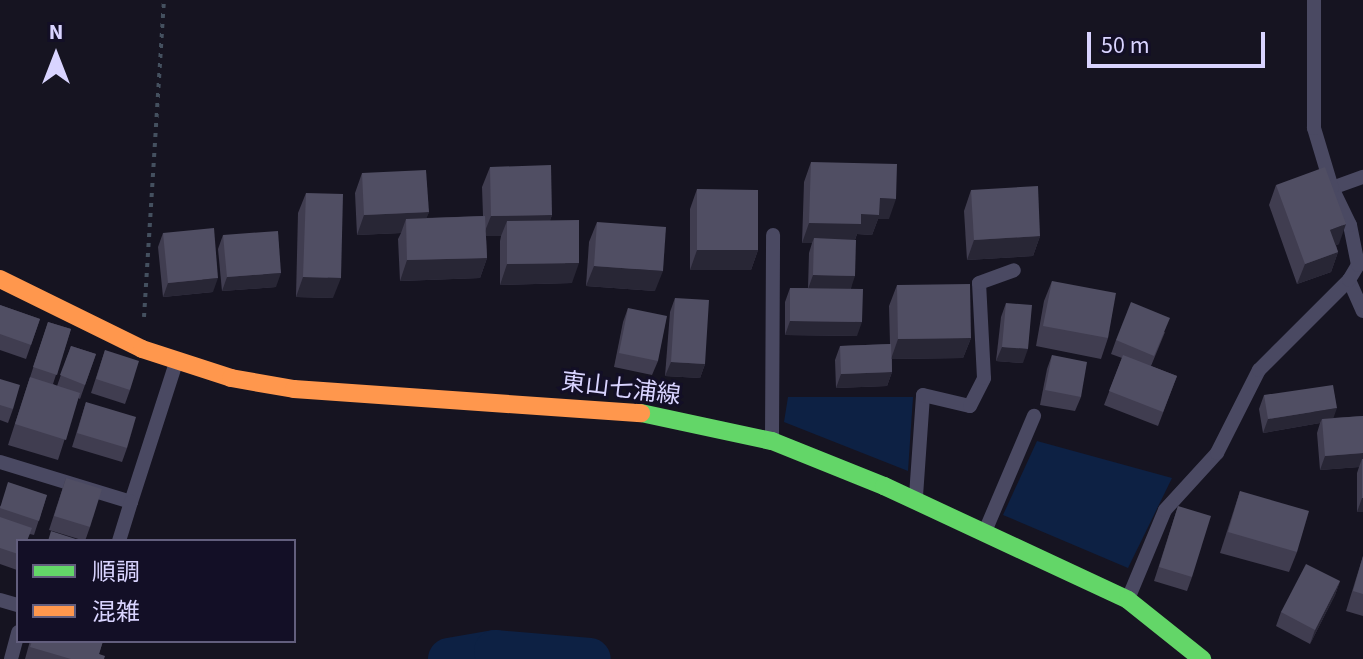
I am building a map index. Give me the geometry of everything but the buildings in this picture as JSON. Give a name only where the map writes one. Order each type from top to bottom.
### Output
[{"type":"main road","name":"東山七浦線","points":[[0,279],[142,349],[176,363],[231,378],[294,389],[560,405],[662,415],[772,441],[916,500],[1128,600],[1202,659]]},
{"type":"lane","points":[[1128,600],[1165,510],[1217,453],[1259,370],[1349,280],[1358,265],[1350,225],[1332,188],[1314,128],[1314,0]]},
{"type":"lane","points":[[1332,188],[1363,177]]},
{"type":"lane","points":[[772,441],[773,235]]},
{"type":"lane","points":[[916,500],[923,395],[970,406],[984,378],[979,283],[1014,270]]},
{"type":"lane","points":[[1349,280],[1363,311]]},
{"type":"lane","points":[[120,539],[176,363]]},
{"type":"lane","points":[[984,532],[1034,416]]},
{"type":"lane","points":[[0,462],[131,502]]},
{"type":"path","points":[[142,349],[164,0]]},
{"type":"water","points":[[788,397],[913,397],[908,471],[784,422]]},
{"type":"water","points":[[1037,441],[1172,478],[1128,568],[1003,515]]},
{"type":"waterway","points":[[449,659],[495,651],[590,659]]},
{"type":"traffic: fast","points":[[641,413],[772,441],[884,486],[1128,600],[1202,659]]},
{"type":"traffic: slow","points":[[0,279],[142,349],[231,378],[294,389],[641,413]]}]
